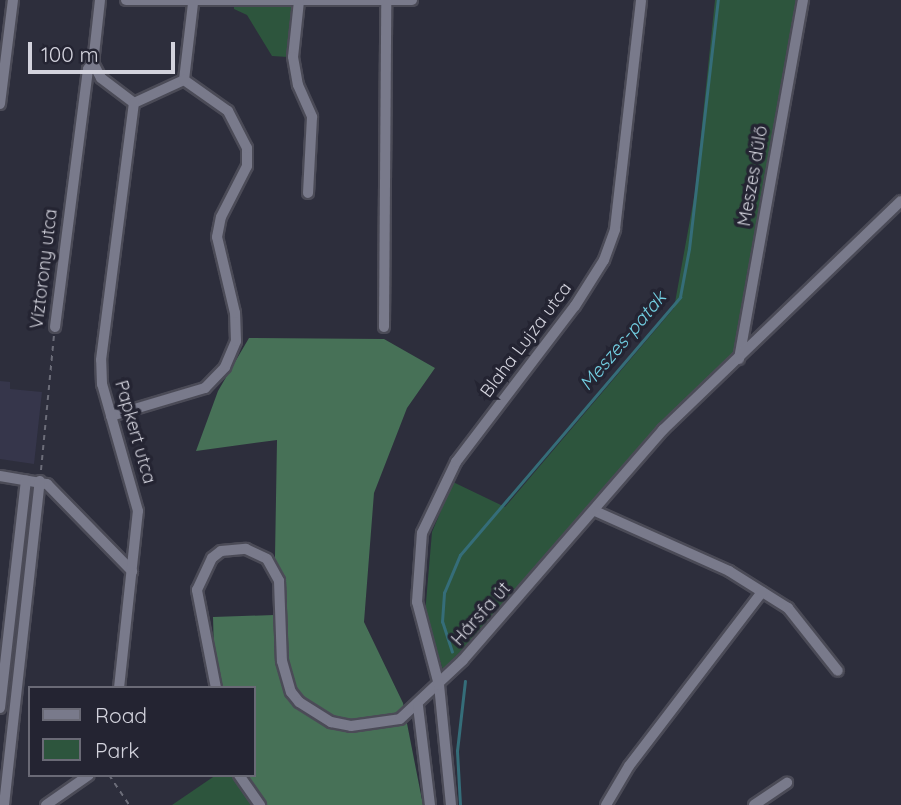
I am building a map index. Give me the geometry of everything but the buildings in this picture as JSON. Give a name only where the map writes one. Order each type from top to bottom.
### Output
[{"type":"street","points":[[0,104],[13,0]]},
{"type":"street","name":"Víztorony utca","points":[[55,327],[88,69],[93,63],[100,0]]},
{"type":"street","points":[[126,0],[193,3],[412,0]]},
{"type":"street","name":"Blaha Lujza utca","points":[[451,805],[439,685],[417,602],[422,533],[456,462],[575,306],[604,260],[615,229],[641,0]]},
{"type":"street","name":"Meszes dűlő","points":[[739,359],[803,0]]},
{"type":"street","points":[[305,1],[293,57],[298,85],[312,117],[308,193]]},
{"type":"street","points":[[384,327],[386,1]]},
{"type":"street","points":[[184,80],[193,3]]},
{"type":"street","points":[[93,63],[102,78],[134,103],[184,80]]},
{"type":"street","points":[[111,416],[205,388],[225,367],[236,341],[235,313],[218,237],[221,217],[247,166],[247,148],[228,111],[184,80]]},
{"type":"street","name":"Papkert utca","points":[[119,686],[138,511],[111,416],[101,360],[134,103]]},
{"type":"street","name":"Hársfa út","points":[[216,686],[197,590],[212,558],[221,551],[246,549],[267,559],[279,581],[282,661],[291,691],[299,702],[331,722],[366,727],[400,719],[439,685],[595,511],[663,430],[901,201]]},
{"type":"street","points":[[0,476],[40,481],[132,571]]},
{"type":"street","points":[[0,708],[6,609],[26,480]]},
{"type":"street","points":[[4,805],[40,481]]},
{"type":"street","points":[[595,511],[729,571],[788,608],[838,671]]},
{"type":"street","points":[[606,805],[629,766],[762,592]]},
{"type":"street","points":[[6,609],[26,611]]},
{"type":"street","points":[[418,706],[430,805]]},
{"type":"street","points":[[46,805],[86,777]]},
{"type":"street","points":[[240,777],[260,805]]},
{"type":"street","points":[[754,805],[787,783]]},
{"type":"path","name":"Víztorony utca","points":[[40,481],[55,327]]},
{"type":"path","points":[[110,777],[129,805]]},
{"type":"shaded area","points":[[0,381],[10,382],[10,389],[42,392],[34,464],[0,459]]},
{"type":"green space","points":[[715,0],[806,0],[734,358],[443,670],[425,614],[432,532],[453,482],[505,507],[674,308],[695,192]]},
{"type":"green space","points":[[234,2],[292,2],[288,57],[272,56],[247,15],[234,9]]},
{"type":"green space","points":[[249,338],[384,339],[435,368],[407,408],[374,493],[364,622],[403,703],[423,805],[267,805],[237,777],[256,777],[256,686],[215,686],[213,617],[274,615],[277,440],[196,451],[218,391]]},
{"type":"green space","points":[[213,777],[237,777],[267,805],[172,805]]},
{"type":"waterway","name":"Meszes-patak","points":[[452,652],[442,622],[444,593],[460,555],[680,297],[689,249],[718,0]]},
{"type":"waterway","name":"Meszes-patak","points":[[460,805],[457,751],[465,681]]}]
